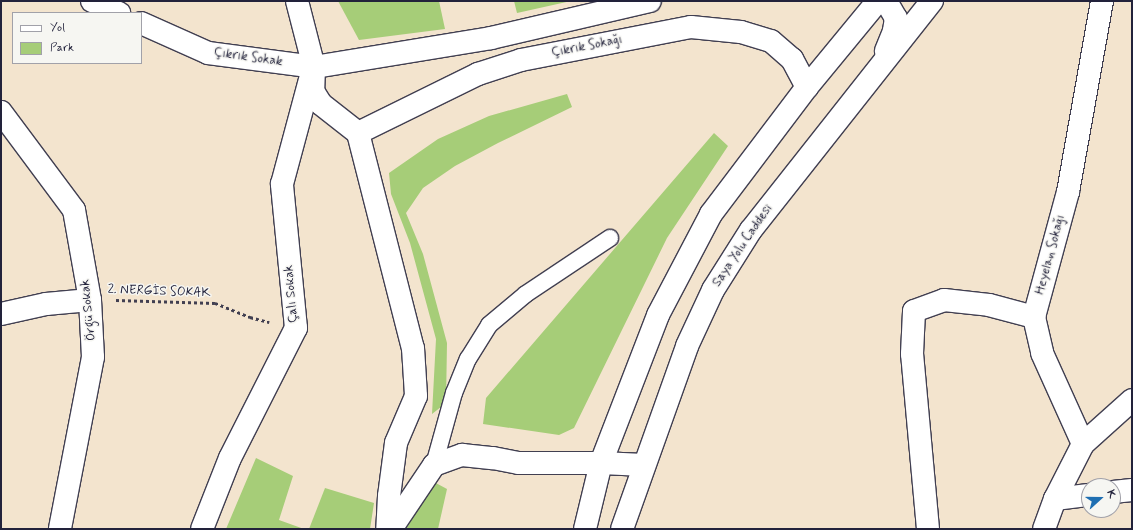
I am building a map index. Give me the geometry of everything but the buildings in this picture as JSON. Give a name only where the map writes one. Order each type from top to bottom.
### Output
[{"type":"street","points":[[92,1],[117,12]]},
{"type":"street","points":[[297,1],[314,67],[313,90],[322,104],[358,133],[413,348],[416,396],[396,443],[388,496],[387,529]]},
{"type":"street","name":"Çıkrık Sokak","points":[[142,23],[208,53],[314,67],[491,38],[650,1]]},
{"type":"street","points":[[585,529],[601,464],[658,315],[711,214],[808,87],[878,1]]},
{"type":"street","points":[[880,67],[894,30],[896,18],[886,1]]},
{"type":"street","name":"Saya Yolu Caddesi","points":[[622,529],[687,346],[713,290],[751,230],[932,1]]},
{"type":"street","name":"Heyelan Sokağı","points":[[1034,317],[1068,192],[1102,1]]},
{"type":"street","name":"Çıkrık Sokağı","points":[[358,133],[478,74],[520,60],[691,27],[741,32],[771,41],[792,59],[808,87]]},
{"type":"street","name":"Çalı Sokak","points":[[202,529],[230,458],[296,328],[282,184],[314,67]]},
{"type":"street","name":"Örgü Sokak","points":[[1,112],[74,210],[90,300],[93,357],[60,529]]},
{"type":"street","points":[[1,314],[46,304],[90,300]]},
{"type":"street","points":[[928,529],[912,354],[914,311],[944,300],[989,305],[1034,317],[1042,353],[1083,444]]},
{"type":"street","points":[[1044,529],[1055,499],[1083,444],[1132,400]]},
{"type":"street","points":[[391,529],[434,465],[462,455],[493,458],[519,463],[644,465]]},
{"type":"street","points":[[1121,491],[1132,490]]},
{"type":"street","points":[[1055,499],[1081,496]]},
{"type":"lane","points":[[434,465],[454,393],[468,358],[489,325],[526,294],[610,238]]},
{"type":"path","name":"2. NERGİS SOKAK","points":[[90,300],[215,303],[250,318],[296,328]]},
{"type":"green space","points":[[338,1],[439,1],[445,29],[359,40]]},
{"type":"green space","points":[[514,1],[571,1],[517,13]]},
{"type":"green space","points":[[567,94],[572,107],[455,166],[423,188],[406,213],[423,254],[447,343],[446,403],[432,414],[436,339],[410,243],[391,194],[389,173],[438,139],[489,116]]},
{"type":"green space","points":[[714,133],[728,146],[667,238],[574,428],[559,435],[483,424],[486,398]]},
{"type":"green space","points":[[256,458],[293,476],[279,520],[304,529],[226,529]]},
{"type":"green space","points":[[434,482],[447,489],[438,529],[406,529]]},
{"type":"green space","points":[[325,488],[374,503],[370,529],[309,529]]}]
